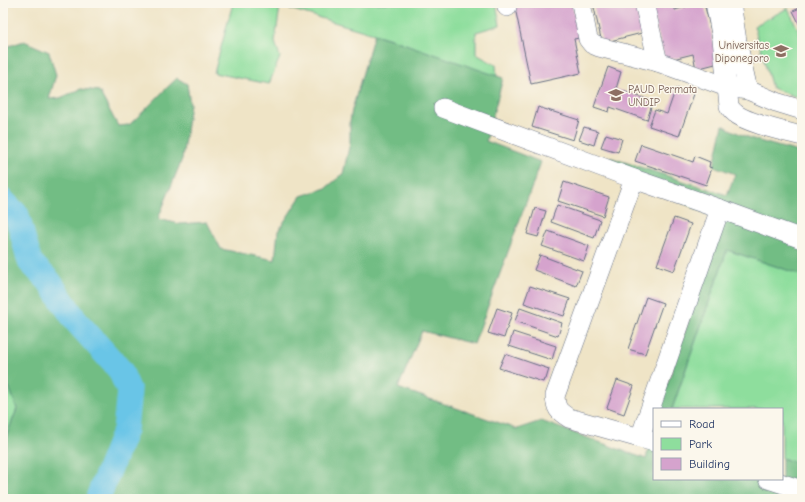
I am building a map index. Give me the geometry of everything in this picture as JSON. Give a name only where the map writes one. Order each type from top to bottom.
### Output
[{"type":"street","points":[[581,3],[588,39],[592,44],[599,48],[658,62],[727,87],[748,90],[776,102],[802,110]]},
{"type":"street","points":[[644,3],[658,62]]},
{"type":"street","points":[[728,6],[727,87],[729,106],[734,113],[739,116],[763,125],[802,136]]},
{"type":"street","points":[[728,6],[748,90]]},
{"type":"street","points":[[443,108],[634,179],[802,239]]},
{"type":"street","points":[[634,179],[555,396],[556,406],[569,418],[647,440],[653,421]]},
{"type":"street","points":[[657,408],[720,210]]},
{"type":"street","points":[[771,480],[802,490]]},
{"type":"green space","points":[[233,3],[496,3],[500,25],[476,32],[476,54],[496,65],[497,79],[394,40],[280,6],[275,42],[280,57],[269,84],[214,73]]},
{"type":"green space","name":"Universitas Diponegoro","points":[[788,8],[802,38],[802,99],[772,88],[754,26]]},
{"type":"green space","points":[[374,34],[503,78],[486,141],[541,162],[474,344],[422,331],[398,388],[517,429],[541,421],[646,459],[653,429],[653,480],[783,480],[783,458],[802,465],[802,499],[3,499],[3,440],[6,437],[17,409],[5,375],[3,374],[3,48],[24,41],[49,52],[56,75],[49,99],[60,98],[81,89],[99,91],[118,126],[129,125],[177,78],[187,84],[190,104],[182,159],[158,219],[180,224],[207,222],[221,249],[275,260],[278,231],[301,196],[326,188],[343,174],[350,143],[350,121]]},
{"type":"green space","points":[[723,125],[741,135],[802,153],[802,275],[727,250],[672,408],[659,408],[722,221],[608,167],[609,157],[727,195],[735,174],[714,166]]},
{"type":"green space","points":[[727,250],[802,275],[802,465],[783,458],[783,408],[672,408]]},
{"type":"green space","points":[[3,374],[5,375],[17,409],[6,437],[3,440]]},
{"type":"building","points":[[514,3],[572,3],[579,38],[574,39],[581,73],[531,84]]},
{"type":"building","points":[[593,3],[635,3],[642,33],[602,43]]},
{"type":"building","points":[[650,3],[673,3],[675,10],[692,5],[692,3],[704,3],[719,63],[696,69],[693,54],[665,61]]},
{"type":"building","points":[[802,7],[802,29],[793,11]]},
{"type":"building","name":"PAUD Permata UNDIP","points":[[608,67],[621,72],[616,89],[653,101],[647,120],[610,107],[609,112],[594,107]]},
{"type":"building","points":[[676,88],[694,94],[679,136],[649,126],[655,110],[667,114]]},
{"type":"building","points":[[538,107],[579,120],[573,140],[532,127]]},
{"type":"building","points":[[584,127],[598,131],[594,145],[579,140]]},
{"type":"building","points":[[606,134],[622,139],[618,152],[601,147]]},
{"type":"building","points":[[641,144],[693,162],[695,156],[710,162],[709,167],[712,168],[706,185],[635,161]]},
{"type":"building","points":[[564,182],[609,197],[603,216],[558,201]]},
{"type":"building","points":[[557,205],[600,220],[594,238],[551,222]]},
{"type":"building","points":[[535,208],[546,211],[538,237],[527,234]]},
{"type":"building","points":[[674,218],[691,224],[674,271],[657,265]]},
{"type":"building","points":[[548,231],[589,246],[584,261],[542,246]]},
{"type":"building","points":[[540,255],[582,271],[576,286],[534,270]]},
{"type":"building","points":[[530,286],[570,299],[564,316],[524,303]]},
{"type":"building","points":[[646,297],[663,303],[645,354],[628,349]]},
{"type":"building","points":[[497,308],[512,313],[504,338],[488,333]]},
{"type":"building","points":[[520,308],[562,323],[558,336],[515,321]]},
{"type":"building","points":[[513,332],[556,346],[552,360],[509,346]]},
{"type":"building","points":[[505,354],[549,369],[546,379],[544,379],[543,382],[499,368]]},
{"type":"building","points":[[617,380],[634,386],[624,414],[607,408]]},
{"type":"waterway","points":[[3,201],[17,215],[30,262],[49,281],[76,321],[120,370],[129,391],[125,430],[99,495],[99,499]]},
{"type":"place","name":"Universitas Diponegoro","points":[[781,51]]},
{"type":"place","name":"PAUD Permata UNDIP","points":[[616,95]]}]
